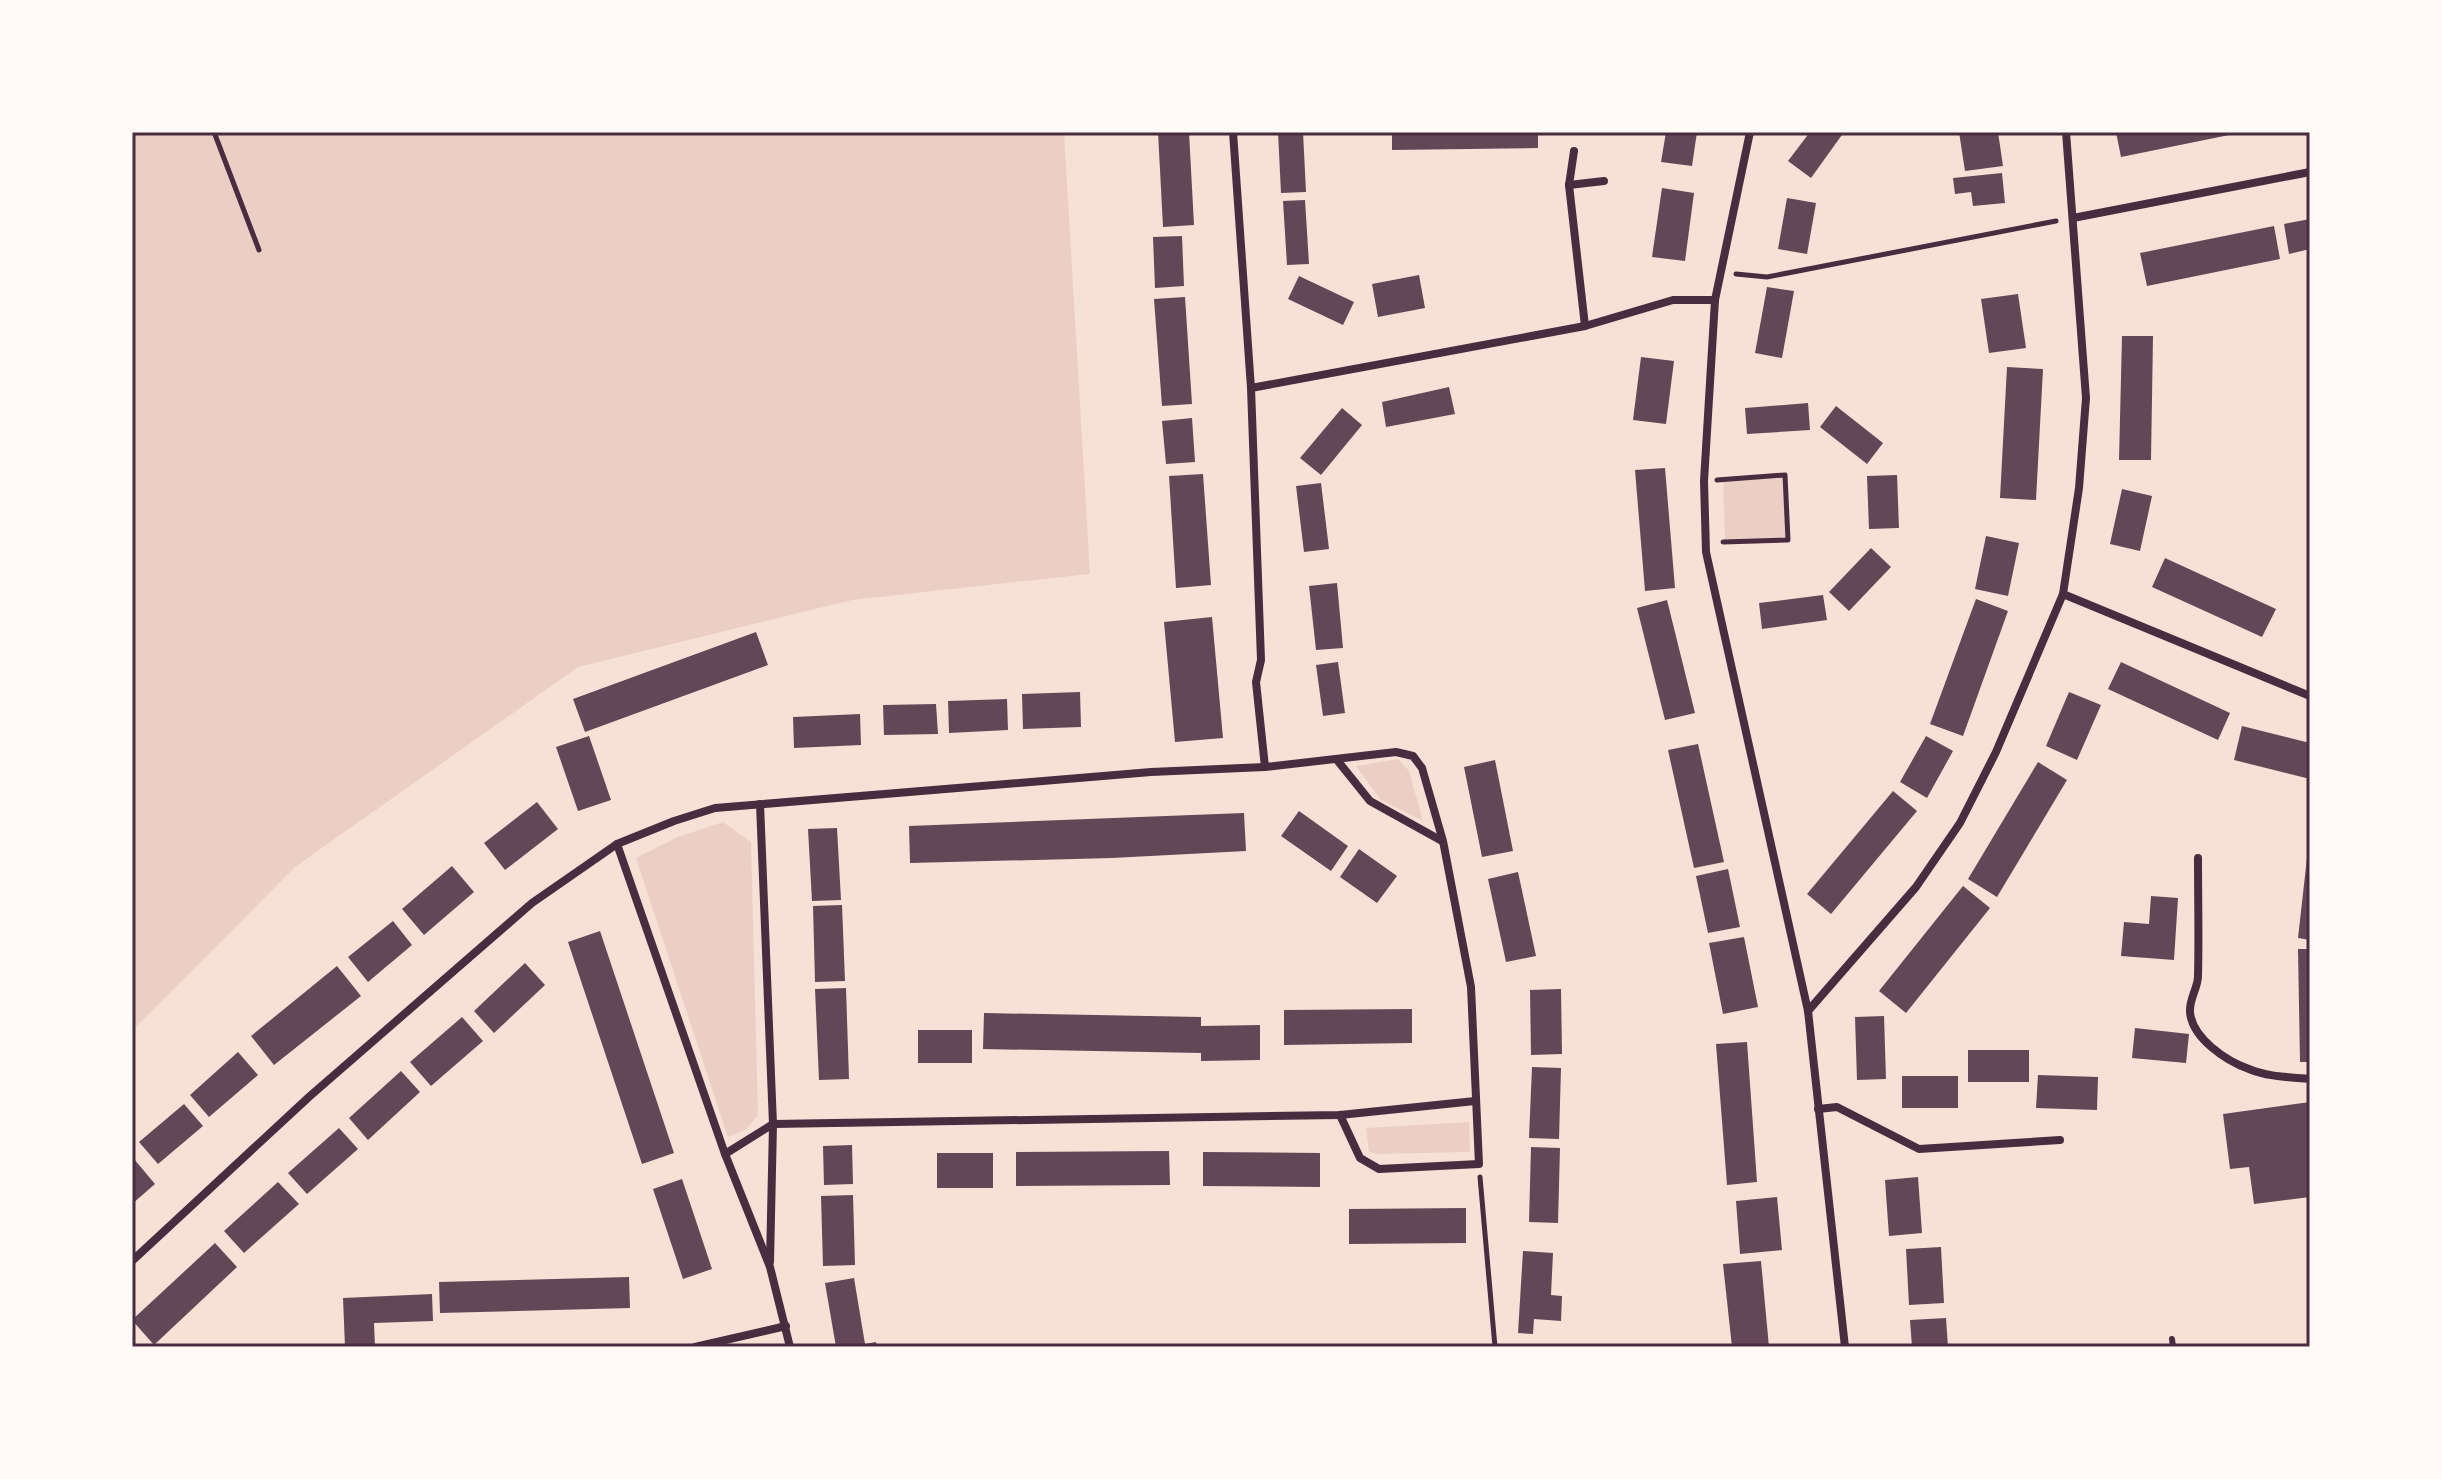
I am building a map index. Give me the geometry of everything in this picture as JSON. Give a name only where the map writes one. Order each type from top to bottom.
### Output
[{"type":"street","points":[[1233,132],[1251,388],[1261,660],[1256,682],[1265,767]]},
{"type":"street","points":[[1750,132],[1715,300],[1704,481],[1706,552],[1808,1011],[1845,1347]]},
{"type":"street","points":[[1808,1011],[1916,887],[1960,823],[1996,752],[2063,594],[2079,488],[2086,398],[2066,132]]},
{"type":"street","points":[[1574,151],[1569,185],[1585,326]]},
{"type":"street","points":[[2073,218],[2310,172]]},
{"type":"street","points":[[1569,185],[1604,181]]},
{"type":"street","points":[[1251,388],[1585,326],[1673,300],[1715,300]]},
{"type":"street","points":[[2063,594],[2310,696]]},
{"type":"street","points":[[132,1261],[310,1096],[532,903],[617,844],[715,808],[1151,772],[1265,767],[1396,752],[1413,756],[1422,768],[1443,841],[1471,987],[1479,1164],[1379,1169],[1360,1158],[1340,1115]]},
{"type":"street","points":[[1337,760],[1370,801],[1443,841]]},
{"type":"street","points":[[760,804],[773,1124],[770,1267]]},
{"type":"street","points":[[617,844],[725,1154],[770,1267],[790,1347]]},
{"type":"street","points":[[2198,858],[2198,981],[2190,1010],[2200,1038],[2248,1069],[2280,1077],[2310,1079]]},
{"type":"street","points":[[725,1154],[773,1124],[1340,1115],[1475,1101]]},
{"type":"street","points":[[1818,1109],[1837,1107],[1919,1149],[2060,1140]]},
{"type":"street","points":[[695,1347],[786,1326]]},
{"type":"path","points":[[214,132],[259,250]]},
{"type":"path","points":[[1721,273],[1767,277],[2073,218]]},
{"type":"path","points":[[1704,481],[1785,475],[1788,540],[1706,543]]},
{"type":"path","points":[[1479,1164],[1495,1347]]},
{"type":"shaded area","points":[[132,132],[1064,132],[1090,574],[852,600],[578,667],[295,867],[132,1031]]},
{"type":"shaded area","points":[[1785,475],[1788,540],[1725,542],[1723,479]]},
{"type":"shaded area","points":[[1398,759],[1409,771],[1423,821],[1381,800],[1356,766]]},
{"type":"shaded area","points":[[723,822],[751,842],[758,1115],[746,1129],[728,1137],[636,858],[678,837]]},
{"type":"shaded area","points":[[1469,1122],[1470,1152],[1369,1152],[1366,1128]]},
{"type":"building","points":[[1158,132],[1189,132],[1194,225],[1163,227]]},
{"type":"building","points":[[1278,132],[1303,132],[1306,192],[1281,193]]},
{"type":"building","points":[[1392,132],[1538,132],[1538,148],[1392,150]]},
{"type":"building","points":[[1666,132],[1697,132],[1692,166],[1661,162]]},
{"type":"building","points":[[1810,132],[1844,132],[1811,178],[1788,161]]},
{"type":"building","points":[[1959,132],[1998,132],[2003,166],[1965,171]]},
{"type":"building","points":[[2116,132],[2239,132],[2239,133],[2121,157]]},
{"type":"building","points":[[2002,173],[2005,203],[1973,206],[1971,192],[1955,194],[1953,178]]},
{"type":"building","points":[[1662,188],[1694,193],[1685,261],[1652,257]]},
{"type":"building","points":[[1787,198],[1816,203],[1807,254],[1778,249]]},
{"type":"building","points":[[1305,200],[1309,264],[1287,265],[1283,201]]},
{"type":"building","points":[[2310,219],[2310,249],[2289,254],[2284,224]]},
{"type":"building","points":[[2274,226],[2280,259],[2147,286],[2140,253]]},
{"type":"building","points":[[1182,236],[1184,286],[1155,288],[1153,237]]},
{"type":"building","points":[[1419,275],[1425,308],[1378,317],[1372,284]]},
{"type":"building","points":[[1299,276],[1354,302],[1343,325],[1288,299]]},
{"type":"building","points":[[1767,287],[1794,291],[1782,358],[1755,353]]},
{"type":"building","points":[[2018,294],[2026,348],[1989,353],[1981,299]]},
{"type":"building","points":[[1185,297],[1192,404],[1162,406],[1154,299]]},
{"type":"building","points":[[2122,336],[2153,336],[2151,460],[2119,460]]},
{"type":"building","points":[[1641,357],[1674,361],[1666,424],[1633,420]]},
{"type":"building","points":[[2007,367],[2043,369],[2036,500],[2000,498]]},
{"type":"building","points":[[1449,387],[1455,414],[1386,427],[1382,402]]},
{"type":"building","points":[[1808,403],[1810,430],[1747,434],[1745,408]]},
{"type":"building","points":[[1836,406],[1883,443],[1867,464],[1820,427]]},
{"type":"building","points":[[1342,408],[1362,425],[1321,475],[1300,458]]},
{"type":"building","points":[[1192,418],[1195,462],[1166,464],[1162,421]]},
{"type":"building","points":[[1665,468],[1675,588],[1645,591],[1635,470]]},
{"type":"building","points":[[1203,474],[1211,585],[1176,588],[1169,476]]},
{"type":"building","points":[[1897,475],[1899,528],[1869,529],[1867,476]]},
{"type":"building","points":[[1321,483],[1329,549],[1304,552],[1296,486]]},
{"type":"building","points":[[2122,489],[2152,496],[2140,551],[2110,544]]},
{"type":"building","points":[[1986,536],[2019,543],[2008,596],[1975,589]]},
{"type":"building","points":[[1871,548],[1891,567],[1849,611],[1829,592]]},
{"type":"building","points":[[2165,558],[2276,609],[2262,637],[2152,587]]},
{"type":"building","points":[[1337,583],[1343,648],[1316,650],[1309,586]]},
{"type":"building","points":[[1823,595],[1827,620],[1762,629],[1759,603]]},
{"type":"building","points":[[1976,599],[2008,611],[1963,736],[1930,724]]},
{"type":"building","points":[[1667,600],[1695,713],[1665,720],[1637,608]]},
{"type":"building","points":[[1212,617],[1223,738],[1175,742],[1164,622]]},
{"type":"building","points":[[756,632],[768,665],[585,732],[573,699]]},
{"type":"building","points":[[1338,662],[1345,713],[1323,716],[1316,665]]},
{"type":"building","points":[[2121,662],[2230,713],[2218,740],[2108,689]]},
{"type":"building","points":[[1080,692],[1081,727],[1023,729],[1022,694]]},
{"type":"building","points":[[2069,692],[2101,705],[2077,760],[2046,746]]},
{"type":"building","points":[[1007,699],[1008,730],[949,733],[948,701]]},
{"type":"building","points":[[936,704],[938,734],[884,735],[883,705]]},
{"type":"building","points":[[860,714],[861,745],[794,748],[793,717]]},
{"type":"building","points":[[2242,726],[2310,743],[2310,779],[2234,760]]},
{"type":"building","points":[[589,736],[611,800],[578,811],[556,747]]},
{"type":"building","points":[[1926,736],[1953,751],[1927,798],[1900,782]]},
{"type":"building","points":[[1698,744],[1724,862],[1694,868],[1668,750]]},
{"type":"building","points":[[1495,760],[1513,851],[1482,857],[1464,767]]},
{"type":"building","points":[[2038,762],[2067,780],[1997,897],[1968,879]]},
{"type":"building","points":[[1893,791],[1917,811],[1831,914],[1807,894]]},
{"type":"building","points":[[537,802],[558,829],[505,870],[484,843]]},
{"type":"building","points":[[1299,811],[1348,846],[1331,871],[1281,836]]},
{"type":"building","points":[[1244,813],[1246,851],[910,863],[909,826]]},
{"type":"building","points":[[837,828],[841,900],[812,901],[808,829]]},
{"type":"building","points":[[1359,849],[1397,876],[1377,903],[1340,877]]},
{"type":"building","points":[[2310,849],[2310,940],[2298,938]]},
{"type":"building","points":[[452,866],[474,892],[424,935],[402,909]]},
{"type":"building","points":[[1728,869],[1740,927],[1708,933],[1696,876]]},
{"type":"building","points":[[1518,872],[1536,956],[1506,962],[1488,879]]},
{"type":"building","points":[[1963,886],[1990,908],[1906,1013],[1879,991]]},
{"type":"building","points":[[2151,896],[2178,898],[2174,960],[2121,956],[2124,922],[2149,924]]},
{"type":"building","points":[[842,905],[845,981],[815,982],[813,906]]},
{"type":"building","points":[[393,921],[412,945],[368,982],[348,957]]},
{"type":"building","points":[[600,931],[674,1153],[642,1164],[568,942]]},
{"type":"building","points":[[1744,937],[1758,1007],[1723,1014],[1709,943]]},
{"type":"building","points":[[2298,949],[2310,949],[2310,1062],[2300,1062]]},
{"type":"building","points":[[525,963],[545,985],[494,1033],[474,1011]]},
{"type":"building","points":[[337,966],[361,996],[274,1065],[251,1036]]},
{"type":"building","points":[[846,988],[849,1079],[819,1080],[815,989]]},
{"type":"building","points":[[1561,989],[1562,1054],[1531,1055],[1530,990]]},
{"type":"building","points":[[1412,1009],[1412,1043],[1284,1045],[1284,1010]]},
{"type":"building","points":[[984,1013],[1201,1017],[1201,1026],[1260,1025],[1260,1060],[1201,1061],[1201,1053],[983,1049]]},
{"type":"building","points":[[1884,1016],[1886,1079],[1857,1080],[1855,1017]]},
{"type":"building","points":[[462,1017],[483,1041],[431,1086],[410,1062]]},
{"type":"building","points":[[2135,1028],[2189,1034],[2186,1063],[2132,1058]]},
{"type":"building","points":[[918,1030],[972,1030],[972,1063],[918,1063]]},
{"type":"building","points":[[1747,1042],[1757,1182],[1727,1185],[1716,1044]]},
{"type":"building","points":[[1968,1050],[2029,1050],[2029,1082],[1968,1082]]},
{"type":"building","points":[[238,1052],[258,1075],[209,1117],[190,1095]]},
{"type":"building","points":[[1532,1067],[1561,1068],[1559,1139],[1529,1138]]},
{"type":"building","points":[[401,1071],[420,1092],[368,1140],[349,1118]]},
{"type":"building","points":[[2038,1075],[2098,1077],[2097,1110],[2036,1108]]},
{"type":"building","points":[[1902,1076],[1958,1076],[1958,1108],[1902,1108]]},
{"type":"building","points":[[2310,1102],[2310,1197],[2254,1204],[2249,1167],[2230,1169],[2223,1114]]},
{"type":"building","points":[[184,1104],[203,1126],[158,1164],[139,1142]]},
{"type":"building","points":[[339,1128],[358,1149],[307,1194],[288,1173]]},
{"type":"building","points":[[852,1145],[853,1184],[824,1185],[823,1146]]},
{"type":"building","points":[[1531,1147],[1560,1148],[1558,1223],[1529,1222]]},
{"type":"building","points":[[1169,1151],[1170,1185],[1016,1186],[1016,1152]]},
{"type":"building","points":[[1203,1152],[1320,1153],[1320,1187],[1203,1186]]},
{"type":"building","points":[[937,1153],[993,1153],[993,1188],[937,1188]]},
{"type":"building","points":[[134,1159],[155,1184],[132,1204],[132,1161]]},
{"type":"building","points":[[1918,1177],[1922,1233],[1889,1236],[1885,1180]]},
{"type":"building","points":[[682,1179],[712,1269],[683,1279],[653,1189]]},
{"type":"building","points":[[278,1182],[299,1204],[244,1253],[224,1231]]},
{"type":"building","points":[[853,1195],[855,1265],[823,1266],[821,1196]]},
{"type":"building","points":[[1777,1197],[1782,1250],[1740,1254],[1736,1201]]},
{"type":"building","points":[[1466,1208],[1466,1243],[1349,1244],[1349,1209]]},
{"type":"building","points":[[215,1243],[237,1267],[154,1345],[132,1320]]},
{"type":"building","points":[[1941,1247],[1944,1303],[1909,1305],[1906,1249]]},
{"type":"building","points":[[1523,1251],[1553,1253],[1551,1295],[1562,1296],[1561,1321],[1534,1319],[1533,1334],[1518,1333]]},
{"type":"building","points":[[1761,1261],[1769,1347],[1732,1347],[1723,1264]]},
{"type":"building","points":[[629,1277],[630,1308],[440,1313],[439,1282]]},
{"type":"building","points":[[854,1278],[865,1344],[876,1342],[877,1347],[836,1347],[825,1283]]},
{"type":"building","points":[[432,1294],[433,1321],[374,1323],[375,1347],[345,1347],[343,1298]]},
{"type":"building","points":[[1946,1318],[1948,1347],[1912,1347],[1910,1320]]}]
